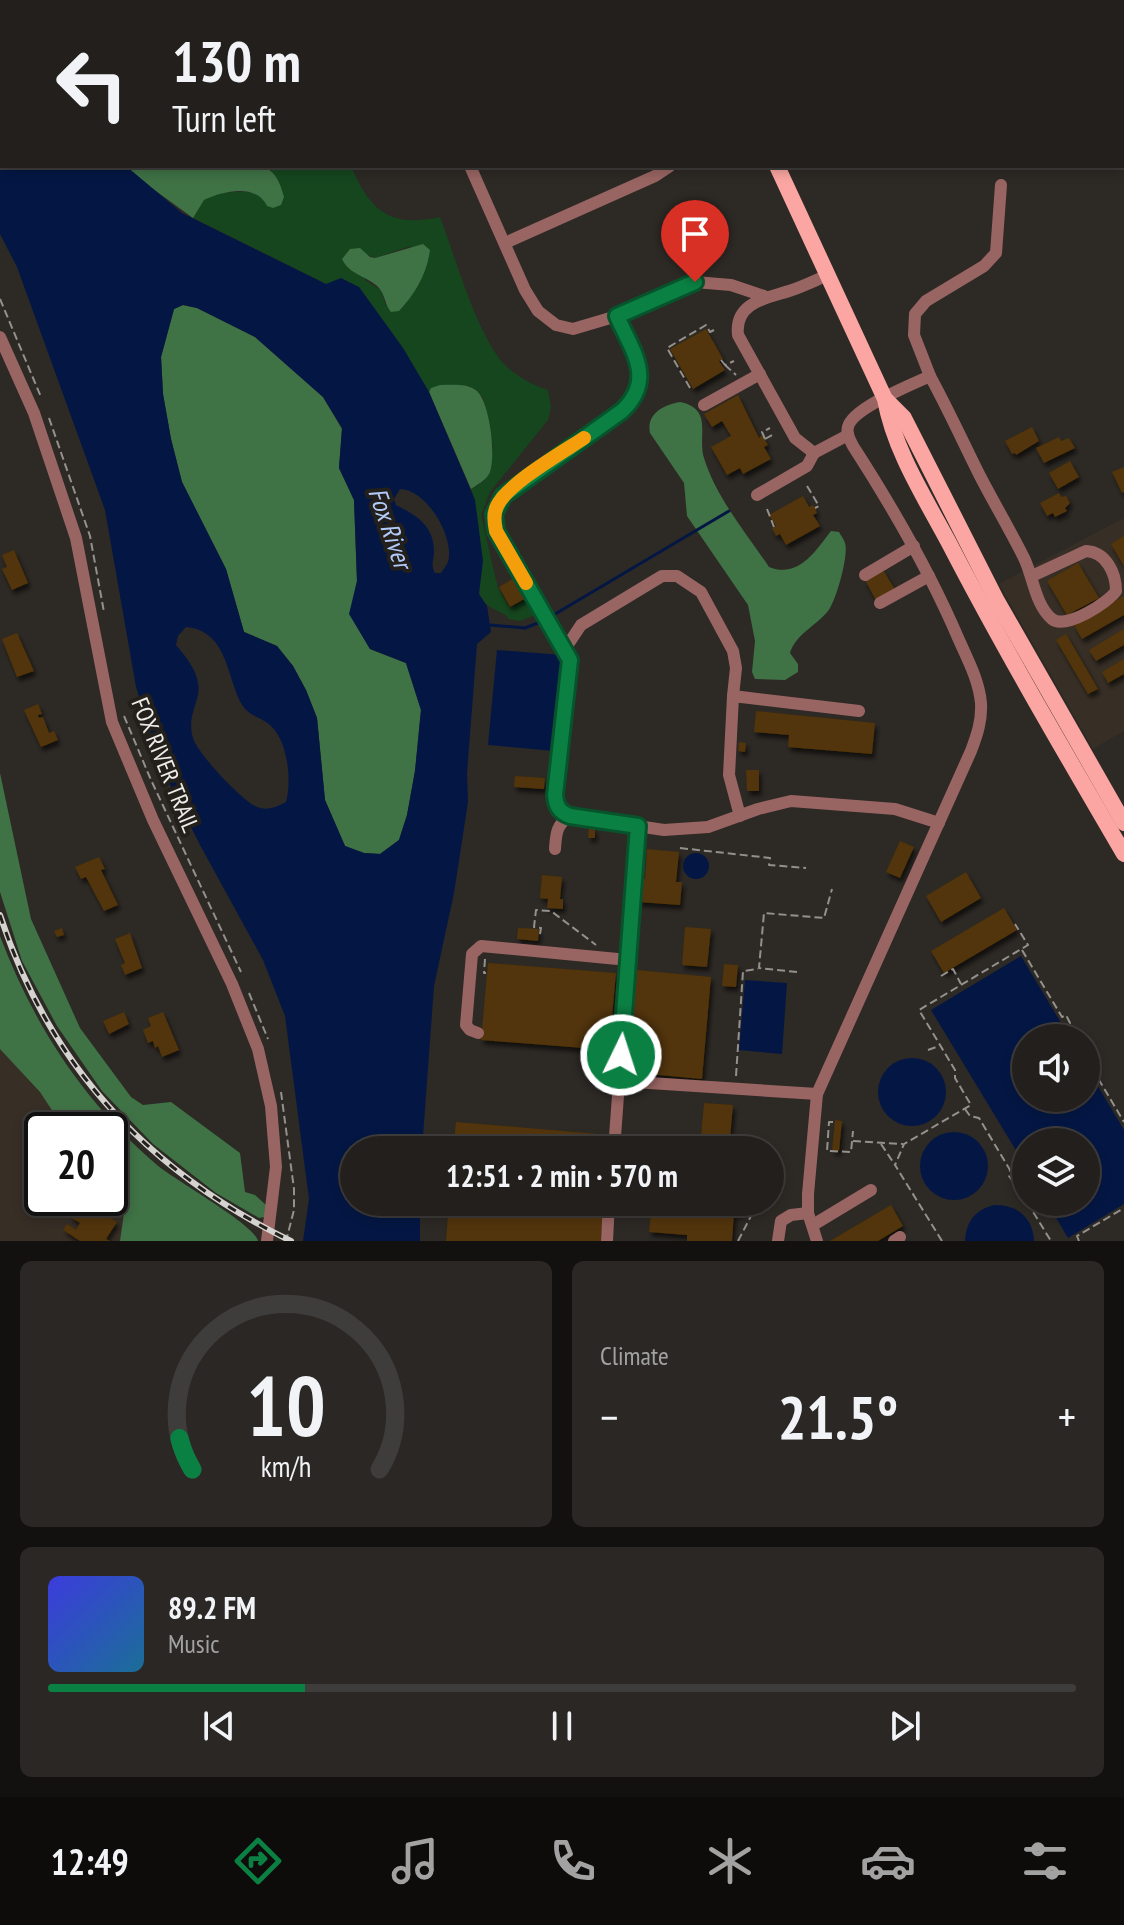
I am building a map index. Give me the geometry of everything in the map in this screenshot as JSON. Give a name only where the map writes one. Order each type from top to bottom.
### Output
[{"type":"main road","points":[[778,168],[885,399],[890,427],[963,569],[1124,854]]},
{"type":"main road","points":[[885,399],[904,418],[990,588],[1124,823]]},
{"type":"street","points":[[471,168],[532,303],[549,320],[573,329],[617,316],[695,282],[731,285],[764,296],[784,293],[828,275]]},
{"type":"street","points":[[505,243],[667,168]]},
{"type":"street","points":[[1001,185],[996,253],[984,266],[926,301],[915,314],[914,335],[930,376],[1032,576],[1041,604],[1050,618],[1056,622],[1079,617],[1112,598],[1116,591],[1113,572],[1104,557],[1096,552],[1086,551],[1032,576]]},
{"type":"street","points":[[764,296],[745,311],[737,326],[738,335],[795,438],[814,453]]},
{"type":"street","points":[[617,316],[639,366],[637,394],[622,411],[512,487],[497,504],[494,514],[496,531],[565,649],[570,666],[555,795],[560,810],[570,816],[664,830],[708,827],[791,801],[895,809],[939,823]]},
{"type":"street","points":[[0,337],[34,413],[76,538],[112,722],[153,820],[232,984],[258,1049],[271,1106],[276,1167],[267,1241]]},
{"type":"street","points":[[704,405],[760,374]]},
{"type":"street","points":[[817,1241],[810,1219],[817,1094],[978,732],[981,705],[975,678],[914,546],[848,435],[851,421],[858,414],[930,376]]},
{"type":"street","points":[[757,495],[807,466],[814,453],[848,435]]},
{"type":"street","points":[[865,575],[914,546]]},
{"type":"street","points":[[565,649],[581,625],[662,576],[677,576],[701,592],[733,651],[736,668],[729,775],[740,816]]},
{"type":"street","points":[[880,603],[929,576]]},
{"type":"street","points":[[733,696],[859,711]]},
{"type":"street","points":[[555,849],[559,824],[570,816]]},
{"type":"street","points":[[615,1136],[638,826]]},
{"type":"street","points":[[478,1033],[466,1025],[472,954],[481,946],[628,960]]},
{"type":"street","points":[[619,1081],[817,1094]]},
{"type":"street","points":[[778,1241],[781,1221],[785,1217],[810,1219],[871,1190]]},
{"type":"street","points":[[607,1241],[608,1216]]},
{"type":"path","points":[[0,299],[44,405]]},
{"type":"path","points":[[690,388],[667,348],[706,325],[710,332],[714,330]]},
{"type":"path","points":[[721,360],[739,378]]},
{"type":"path","points":[[725,365],[734,361]]},
{"type":"path","points":[[50,419],[90,536],[105,625]]},
{"type":"path","points":[[770,428],[762,432],[765,439],[774,434]]},
{"type":"path","points":[[807,486],[819,506],[815,508]]},
{"type":"path","points":[[767,509],[774,527]]},
{"type":"path","name":"FOX RIVER TRAIL","points":[[123,714],[243,979]]},
{"type":"path","points":[[680,848],[770,858],[769,865],[806,868]]},
{"type":"path","points":[[759,968],[764,913],[824,918],[832,889]]},
{"type":"path","points":[[536,903],[534,927],[541,928],[540,934]]},
{"type":"path","points":[[536,910],[551,911],[612,958]]},
{"type":"path","points":[[852,1141],[904,1144],[971,1105],[941,1045],[919,1010],[1028,945],[1015,924]]},
{"type":"path","points":[[1021,949],[1062,1017],[1066,1015],[1068,1024]]},
{"type":"path","points":[[486,950],[486,973]]},
{"type":"path","points":[[735,1081],[743,971],[753,972],[759,968],[797,972]]},
{"type":"path","points":[[941,976],[953,969],[962,984]]},
{"type":"path","points":[[249,992],[270,1047]]},
{"type":"path","points":[[928,1050],[941,1045]]},
{"type":"path","points":[[1100,1082],[1124,1122]]},
{"type":"path","points":[[280,1089],[294,1189],[294,1210],[286,1241]]},
{"type":"path","points":[[965,1109],[969,1118],[979,1118],[1010,1170],[1012,1180]]},
{"type":"path","points":[[833,1122],[829,1122],[827,1151],[851,1152],[853,1131]]},
{"type":"path","points":[[881,1143],[942,1241]]},
{"type":"path","points":[[895,1165],[904,1144]]},
{"type":"path","points":[[1079,1241],[1077,1236],[1124,1208]]},
{"type":"path","points":[[738,1241],[751,1216]]},
{"type":"path","points":[[1035,1216],[1051,1241]]},
{"type":"shaded area","points":[[1124,518],[1124,731],[1093,749],[999,584]]},
{"type":"shaded area","points":[[0,1022],[63,1112],[24,1112],[24,1216],[128,1216],[128,1204],[136,1215],[129,1241],[0,1241]]},
{"type":"green space","points":[[128,168],[266,168],[277,179],[284,197],[281,205],[273,208],[255,194],[238,191],[220,194],[204,200],[193,218]]},
{"type":"green space","points":[[267,168],[352,168],[374,205],[384,212],[408,220],[440,217],[485,335],[514,373],[548,390],[551,407],[548,420],[490,492],[481,515],[498,588],[510,608],[524,600],[533,616],[520,621],[508,619],[487,605],[479,594],[480,539],[471,489],[484,481],[493,447],[483,398],[468,386],[432,388],[429,392],[403,348],[359,287],[326,284],[193,218],[203,201],[215,195],[242,192],[262,196],[272,171]],"holes":[[[411,246],[386,306],[381,290],[365,280],[365,254],[375,258]]]},
{"type":"green space","points":[[423,244],[430,250],[426,267],[415,291],[399,311],[391,312],[379,288],[349,269],[342,259],[350,249],[360,248],[375,258]]},
{"type":"green space","points":[[183,305],[197,308],[255,337],[323,397],[342,429],[339,468],[354,500],[357,581],[350,614],[370,649],[406,663],[421,710],[407,815],[399,840],[380,854],[364,853],[345,846],[325,800],[317,718],[306,690],[277,646],[244,632],[226,569],[182,482],[163,394],[161,357],[174,309]]},
{"type":"green space","points":[[440,385],[473,388],[482,397],[485,406],[491,430],[492,464],[487,477],[471,489],[429,392]]},
{"type":"green space","points":[[680,402],[691,406],[701,417],[702,450],[709,472],[732,514],[769,567],[780,570],[798,566],[813,554],[831,531],[839,532],[845,542],[843,567],[835,598],[828,611],[793,646],[790,653],[798,664],[798,672],[785,680],[755,679],[752,672],[755,641],[748,605],[687,516],[684,483],[650,433],[653,416],[668,405]]},
{"type":"green space","points":[[0,773],[31,919],[80,1028],[131,1097],[143,1105],[171,1102],[240,1153],[245,1192],[255,1195],[266,1205],[265,1217],[259,1218],[216,1193],[153,1144],[128,1118],[128,1112],[122,1112],[102,1091],[57,1026],[22,961],[0,892]]},
{"type":"green space","points":[[0,936],[45,1031],[103,1112],[53,1112],[40,1092],[0,1049]]},
{"type":"green space","points":[[128,1138],[157,1165],[243,1224],[258,1241],[120,1241],[124,1216],[128,1216]]},
{"type":"water","name":"Fox River","points":[[0,168],[128,168],[182,213],[326,284],[341,278],[359,287],[403,348],[429,392],[475,500],[483,561],[479,594],[487,606],[491,632],[477,644],[467,773],[468,802],[454,893],[434,986],[423,1136],[340,1136],[340,1216],[420,1216],[420,1241],[303,1241],[309,1199],[285,1016],[263,960],[163,771],[136,687],[105,510],[17,267],[0,234]],"holes":[[[183,305],[197,308],[255,337],[323,397],[342,428],[339,468],[354,500],[357,581],[349,614],[370,649],[406,663],[421,710],[407,815],[399,840],[380,854],[364,853],[345,846],[325,800],[317,718],[306,690],[277,646],[244,632],[226,569],[182,482],[163,394],[161,357],[174,309]],[[400,489],[419,497],[435,514],[449,546],[448,563],[441,573],[435,573],[433,568],[432,536],[418,518],[396,505],[394,499]],[[186,627],[200,630],[217,645],[241,703],[250,713],[270,725],[281,741],[289,783],[286,802],[265,809],[250,803],[221,776],[196,745],[191,726],[198,681],[193,668],[176,645],[178,636]]]},
{"type":"water","points":[[497,650],[562,655],[554,751],[488,745]]},
{"type":"water","points":[[696,853],[705,857],[709,866],[705,875],[696,879],[687,875],[683,866],[687,857]]},
{"type":"water","points":[[1021,956],[1062,1024],[1012,1024],[1012,1112],[1100,1112],[1100,1090],[1124,1130],[1124,1204],[1068,1238],[1055,1216],[1100,1216],[1100,1128],[1012,1128],[1012,1144],[931,1010]]},
{"type":"water","points":[[745,980],[787,983],[782,1054],[739,1050]]},
{"type":"water","points":[[905,1058],[919,1058],[931,1063],[941,1073],[946,1092],[941,1111],[931,1121],[919,1126],[905,1126],[893,1121],[883,1111],[878,1099],[878,1085],[883,1073],[893,1063]]},
{"type":"water","points":[[947,1132],[961,1132],[973,1137],[983,1147],[988,1166],[983,1185],[973,1195],[961,1200],[947,1200],[935,1195],[925,1185],[920,1173],[920,1159],[925,1147],[935,1137]]},
{"type":"water","points":[[995,1205],[1012,1208],[1012,1216],[1024,1216],[1031,1226],[1034,1241],[965,1241],[973,1217]]},
{"type":"building","points":[[706,329],[723,359],[719,361],[725,370],[693,389],[670,349]]},
{"type":"building","points":[[738,395],[759,438],[762,435],[768,445],[764,447],[771,459],[743,474],[740,468],[727,475],[711,447],[731,436],[722,421],[712,427],[704,414]]},
{"type":"building","points":[[1032,427],[1039,441],[1016,455],[1012,454],[1005,441]]},
{"type":"building","points":[[1059,437],[1061,441],[1069,438],[1075,448],[1044,463],[1036,448]]},
{"type":"building","points":[[1070,461],[1079,477],[1058,489],[1049,473]]},
{"type":"building","points":[[1124,467],[1124,492],[1122,493],[1112,472]]},
{"type":"building","points":[[1059,493],[1061,497],[1066,496],[1070,503],[1065,508],[1067,511],[1055,517],[1053,513],[1047,516],[1040,503]]},
{"type":"building","points":[[803,496],[809,507],[813,505],[815,508],[817,513],[813,515],[820,526],[786,545],[780,534],[776,536],[772,528],[776,526],[769,515]]},
{"type":"building","points":[[1124,536],[1124,566],[1111,544]]},
{"type":"building","points":[[14,550],[28,583],[12,590],[2,569],[7,567],[2,555]]},
{"type":"building","points":[[1078,563],[1099,598],[1067,615],[1047,581]]},
{"type":"building","points":[[883,570],[896,591],[877,602],[865,580]]},
{"type":"building","points":[[514,578],[526,598],[510,607],[499,587]]},
{"type":"building","points":[[1124,596],[1124,615],[1082,639],[1074,625]]},
{"type":"building","points":[[1124,629],[1124,645],[1096,661],[1089,650]]},
{"type":"building","points":[[17,633],[34,671],[17,677],[2,639]]},
{"type":"building","points":[[1066,634],[1098,689],[1088,694],[1056,640]]},
{"type":"building","points":[[1124,659],[1124,674],[1108,683],[1102,672]]},
{"type":"building","points":[[38,704],[42,714],[38,715],[39,718],[43,717],[49,733],[54,731],[58,740],[41,747],[24,710]]},
{"type":"building","points":[[756,711],[875,723],[872,754],[788,747],[789,735],[754,732]]},
{"type":"building","points":[[739,742],[746,743],[745,752],[738,751]]},
{"type":"building","points":[[746,770],[759,770],[759,791],[747,791]]},
{"type":"building","points":[[515,776],[545,778],[544,789],[514,787]]},
{"type":"building","points":[[589,826],[595,829],[595,838],[588,838]]},
{"type":"building","points":[[900,841],[914,847],[900,878],[886,872]]},
{"type":"building","points":[[647,849],[679,852],[676,882],[682,882],[680,905],[638,902],[640,879],[645,879]]},
{"type":"building","points":[[99,857],[105,869],[101,870],[118,905],[104,911],[86,877],[81,879],[75,867]]},
{"type":"building","points":[[966,872],[981,898],[941,922],[926,896]]},
{"type":"building","points":[[542,875],[562,877],[560,899],[563,899],[563,909],[547,908],[548,899],[540,898]]},
{"type":"building","points":[[1004,908],[1017,930],[944,973],[931,951]]},
{"type":"building","points":[[685,927],[711,929],[707,967],[682,965]]},
{"type":"building","points":[[62,928],[64,935],[57,937],[54,931]]},
{"type":"building","points":[[518,928],[539,929],[538,941],[517,939]]},
{"type":"building","points":[[130,933],[142,968],[125,975],[121,965],[125,963],[115,939]]},
{"type":"building","points":[[488,963],[616,973],[609,1050],[481,1040]]},
{"type":"building","points":[[724,964],[738,965],[736,987],[722,986]]},
{"type":"building","points":[[637,970],[711,977],[702,1079],[627,1072]]},
{"type":"building","points":[[124,1012],[129,1024],[109,1034],[103,1021]]},
{"type":"building","points":[[163,1012],[179,1050],[162,1057],[153,1041],[148,1043],[143,1030],[151,1026],[148,1018]]},
{"type":"building","points":[[704,1103],[733,1105],[730,1136],[701,1136]]},
{"type":"building","points":[[835,1120],[842,1121],[839,1151],[832,1151]]},
{"type":"building","points":[[456,1122],[610,1135],[610,1136],[454,1136]]},
{"type":"building","points":[[891,1205],[903,1226],[878,1241],[830,1241]]},
{"type":"building","points":[[107,1216],[117,1222],[106,1239],[110,1241],[80,1241],[63,1230],[67,1224],[76,1230],[80,1223],[70,1217]]},
{"type":"building","points":[[448,1216],[603,1216],[601,1241],[446,1241]]},
{"type":"building","points":[[651,1216],[734,1216],[732,1241],[687,1241],[687,1235],[649,1232]]},
{"type":"waterway","points":[[550,617],[729,511]]},
{"type":"waterway","points":[[490,625],[525,628],[543,621]]},
{"type":"railway","points":[[0,915],[21,970],[46,1020],[76,1066],[111,1109],[149,1147],[193,1182],[291,1241]]},
{"type":"slow traffic","points":[[526,583],[496,531],[494,514],[497,504],[512,487],[584,438]]},
{"type":"route","points":[[621,1055],[638,826],[570,816],[563,814],[557,806],[555,795],[570,660],[496,531],[494,514],[497,504],[512,487],[633,401],[641,374],[617,316],[695,282]]}]
